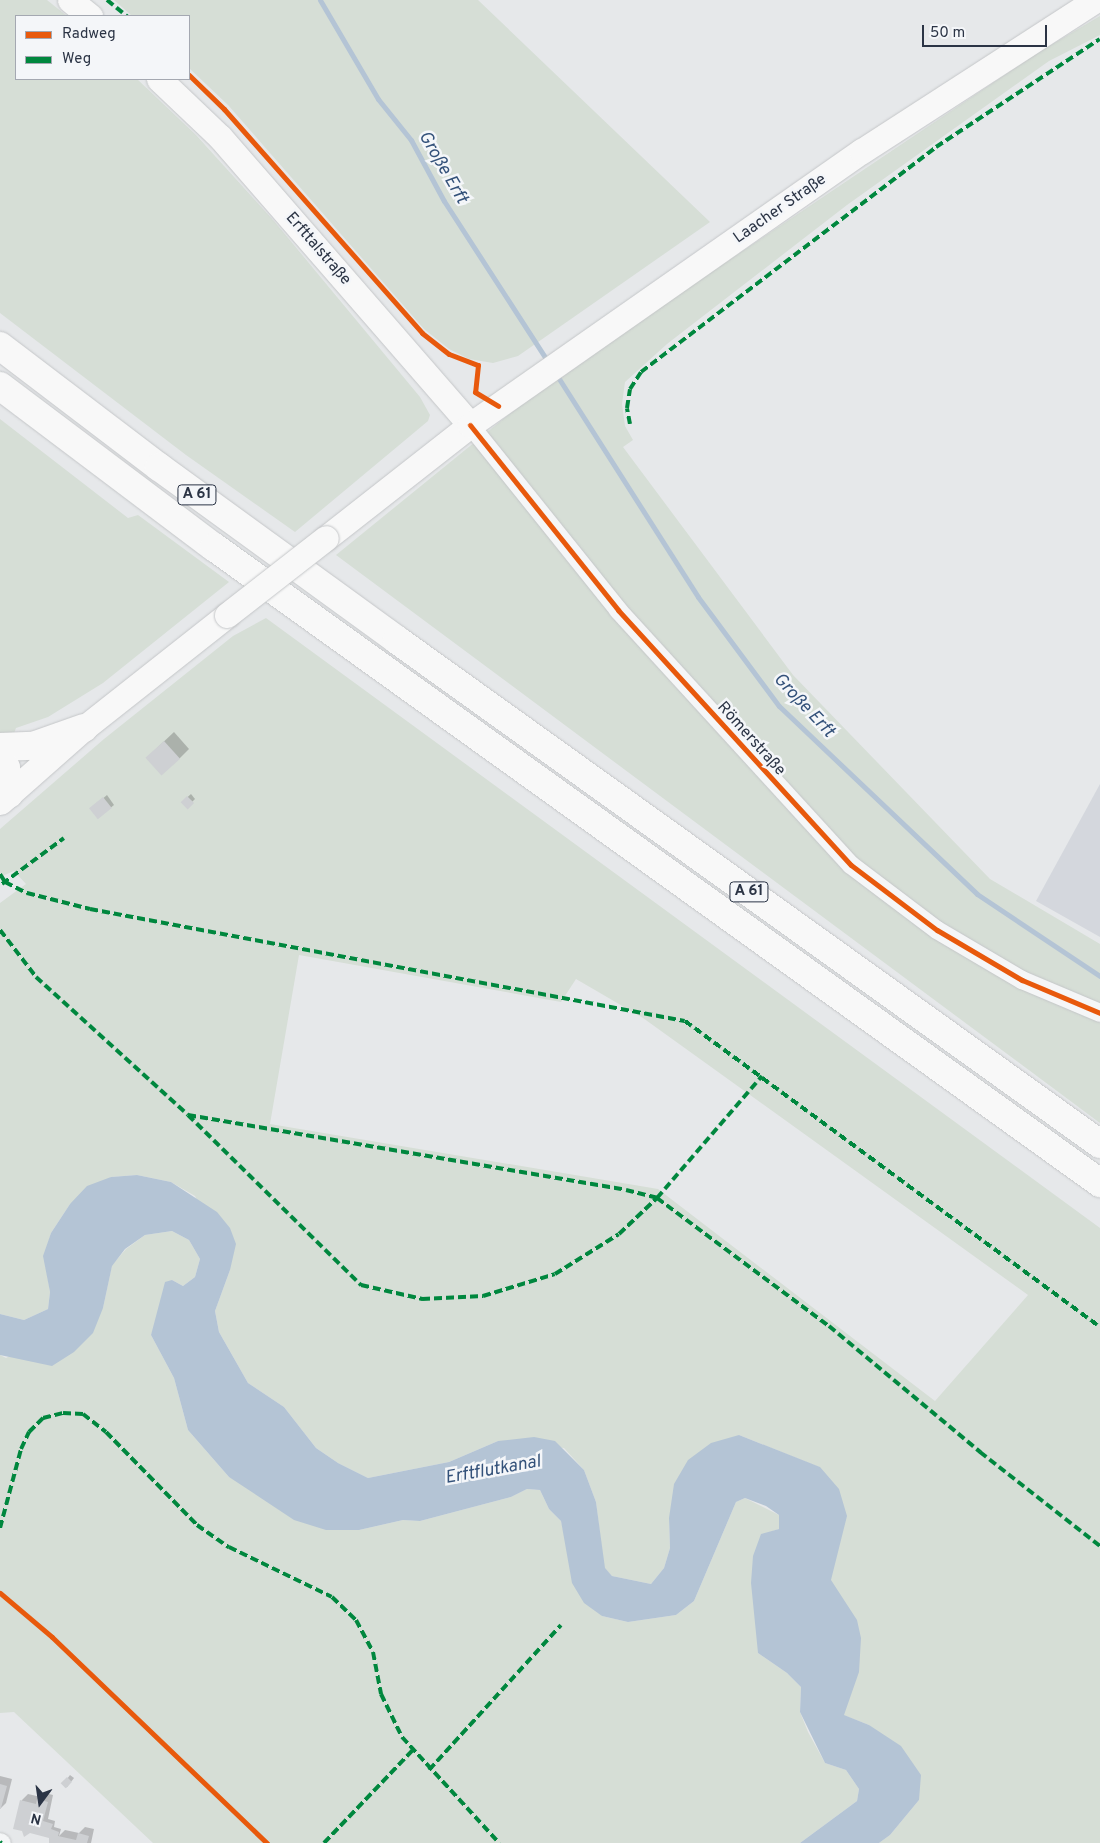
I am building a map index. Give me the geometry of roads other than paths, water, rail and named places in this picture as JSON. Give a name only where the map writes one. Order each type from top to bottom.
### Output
[{"type":"highway","name":"A 61","points":[[0,346],[159,467],[397,640],[1100,1144]]},
{"type":"highway","name":"A 61","points":[[0,386],[73,442],[1100,1183]]},
{"type":"highway","points":[[0,411],[34,429],[73,442]]},
{"type":"highway","points":[[0,747],[32,746],[84,728]]},
{"type":"highway","points":[[0,762],[6,768],[3,794]]},
{"type":"main road","points":[[70,0],[89,15]]},
{"type":"main road","name":"Laacher Straße","points":[[3,794],[227,615],[470,425],[553,369],[862,151],[1095,0]]},
{"type":"main road","name":"Erfttalstraße","points":[[160,80],[220,137],[470,425]]},
{"type":"street","name":"Römerstraße","points":[[470,425],[618,610],[850,865],[936,930],[1022,980],[1100,1013]]},
{"type":"water","name":"Erftflutkanal","points":[[137,1175],[171,1182],[217,1212],[230,1228],[236,1244],[230,1270],[215,1311],[219,1332],[248,1383],[284,1407],[316,1448],[338,1463],[368,1478],[449,1462],[498,1441],[534,1437],[555,1441],[584,1470],[596,1502],[605,1568],[612,1576],[651,1584],[664,1568],[670,1548],[669,1518],[674,1484],[688,1460],[711,1443],[739,1435],[820,1467],[839,1489],[847,1516],[831,1580],[857,1620],[861,1638],[859,1672],[844,1715],[869,1725],[901,1746],[921,1775],[919,1800],[890,1835],[879,1843],[800,1843],[857,1801],[859,1789],[846,1770],[825,1763],[800,1712],[801,1687],[787,1673],[758,1653],[751,1583],[753,1556],[761,1534],[779,1529],[779,1515],[766,1506],[745,1498],[736,1502],[694,1601],[676,1615],[628,1622],[602,1616],[584,1603],[572,1583],[561,1521],[549,1509],[540,1490],[527,1489],[511,1497],[420,1521],[403,1520],[359,1530],[326,1530],[294,1520],[229,1477],[188,1430],[174,1378],[151,1335],[165,1282],[172,1280],[183,1286],[195,1277],[200,1259],[189,1240],[172,1231],[145,1235],[125,1249],[112,1266],[103,1308],[93,1333],[74,1352],[52,1366],[0,1355],[0,1314],[24,1320],[48,1309],[50,1292],[43,1256],[51,1233],[70,1204],[87,1186],[111,1177]]},
{"type":"waterway","name":"Große Erft","points":[[320,0],[378,99],[411,140],[444,201],[549,363]]},
{"type":"waterway","name":"Große Erft","points":[[556,374],[698,597],[779,706],[977,894],[1100,976]]}]
